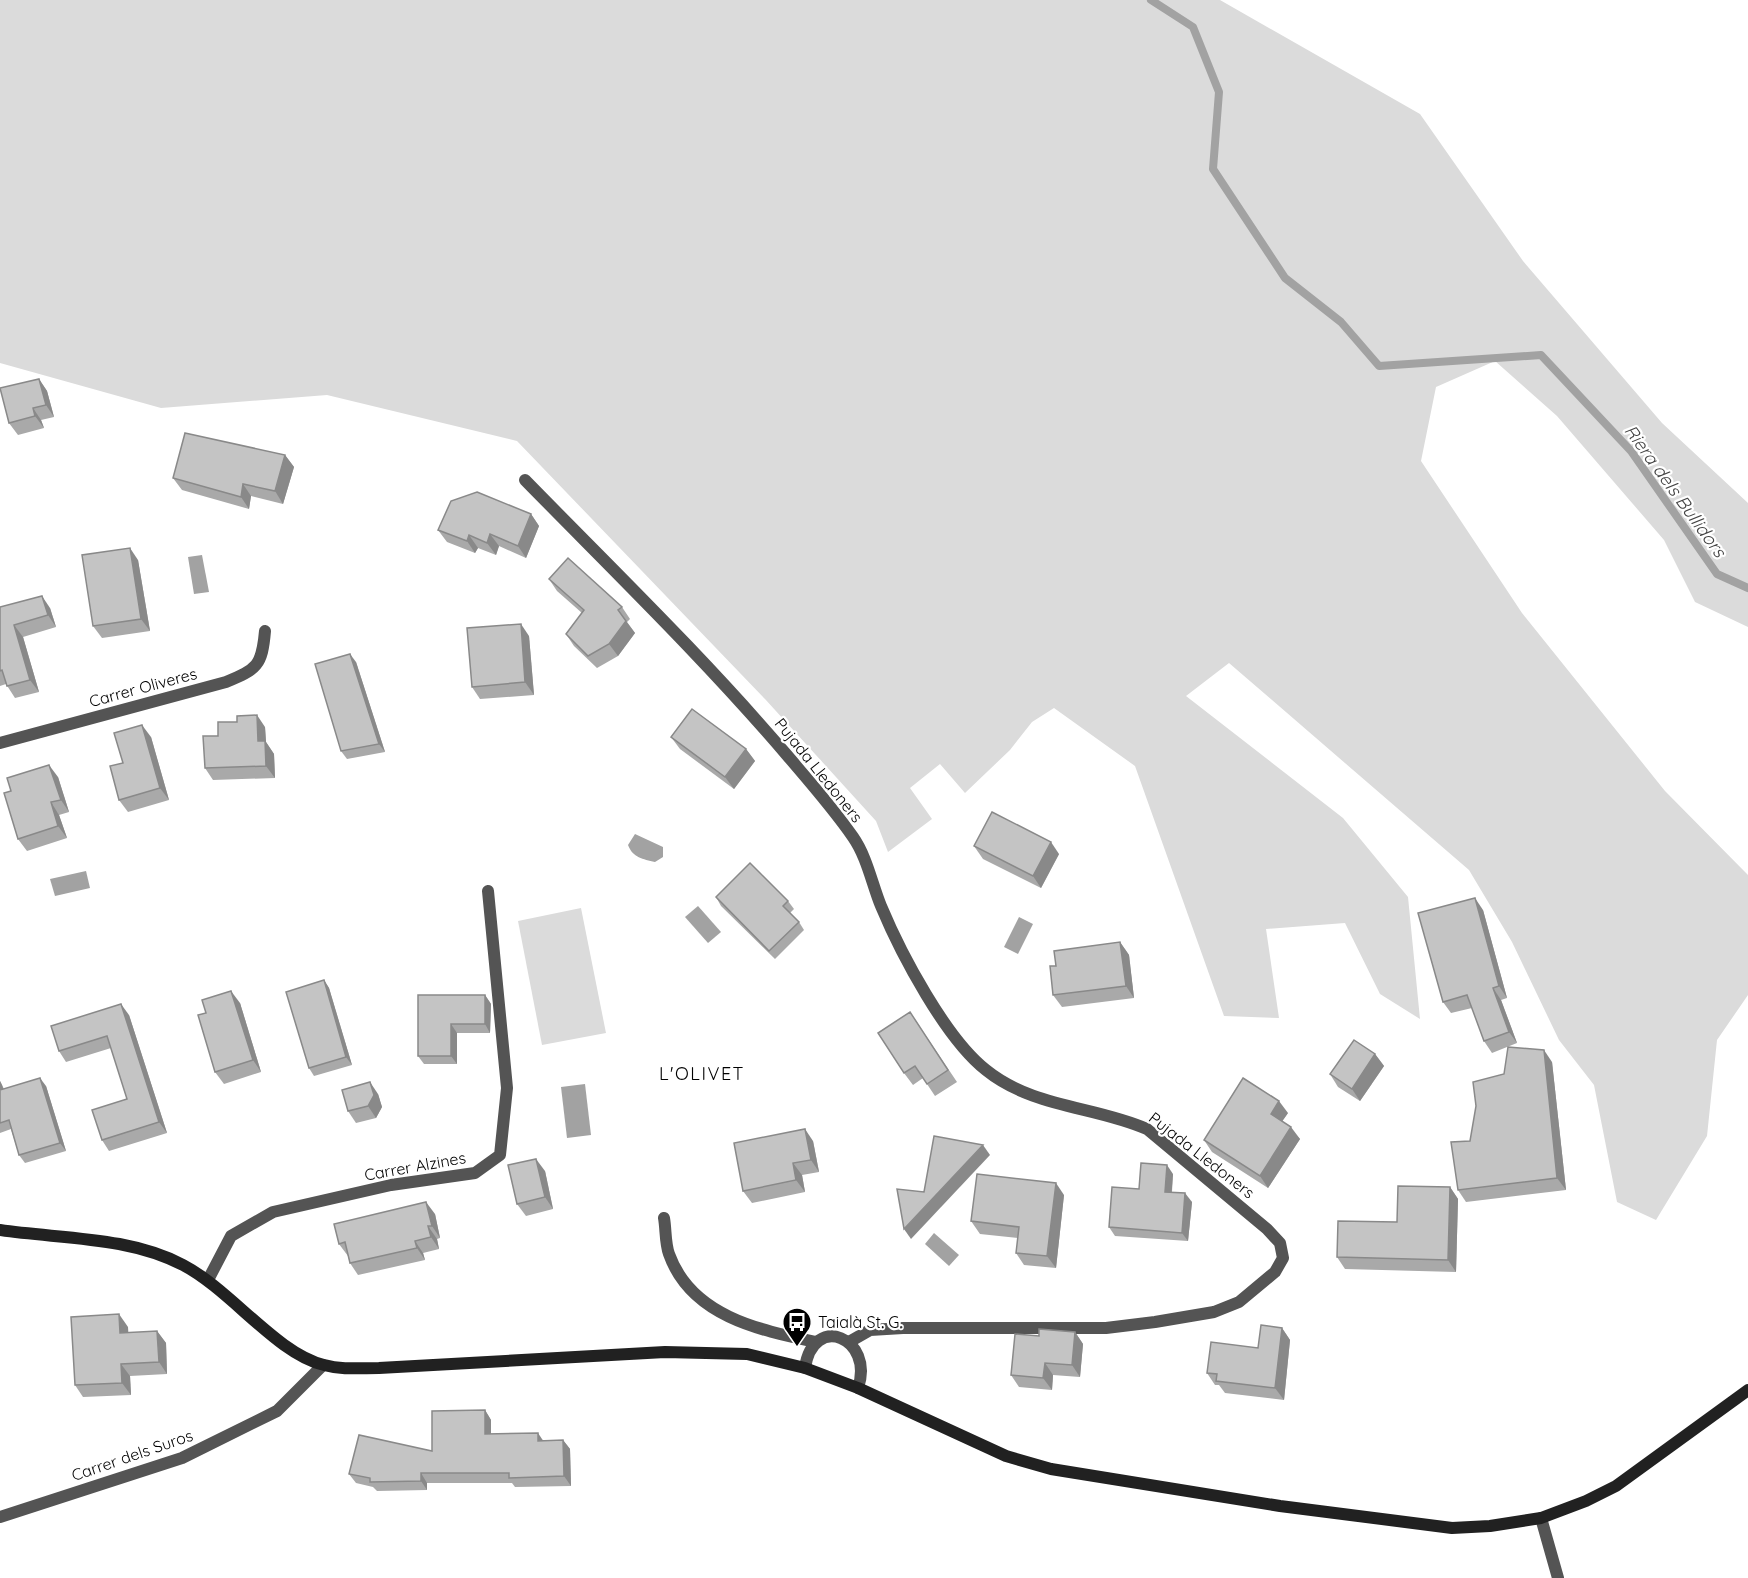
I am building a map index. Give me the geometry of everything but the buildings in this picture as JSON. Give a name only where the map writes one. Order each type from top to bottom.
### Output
[{"type":"street","name":"Pujada Lledoners","points":[[525,480],[749,711],[837,815],[855,840],[898,946],[953,1033],[986,1070],[1045,1101],[1128,1121],[1147,1129],[1267,1228],[1280,1243],[1283,1258],[1275,1272],[1239,1302],[1214,1312],[1106,1328],[881,1329],[870,1330],[849,1341],[832,1336],[816,1341],[730,1320],[700,1300],[681,1278],[669,1254],[664,1218]]},
{"type":"street","name":"Carrer Oliveres","points":[[0,743],[226,682],[257,666],[263,656],[265,632]]},
{"type":"street","name":"Carrer Alzines","points":[[208,1280],[231,1236],[273,1212],[392,1185],[475,1173],[500,1155],[507,1088],[488,891]]},
{"type":"street","points":[[0,1230],[88,1240],[150,1251],[182,1264],[208,1280],[298,1355],[323,1365],[379,1368],[703,1351],[747,1354],[805,1368],[858,1388],[1006,1456],[1105,1479],[1427,1527],[1490,1526],[1540,1518],[1575,1506],[1616,1486],[1748,1390]]},
{"type":"street","points":[[805,1368],[807,1353],[816,1341]]},
{"type":"street","points":[[849,1341],[855,1349],[862,1368],[858,1388]]},
{"type":"street","name":"Carrer dels Suros","points":[[0,1517],[182,1458],[277,1411],[323,1365]]},
{"type":"street","points":[[1540,1518],[1558,1578]]},
{"type":"shaded area","points":[[0,0],[1220,0],[1420,114],[1523,261],[1662,423],[1748,503],[1748,627],[1695,602],[1664,540],[1557,416],[1495,361],[1436,387],[1421,461],[1522,613],[1665,791],[1748,875],[1748,995],[1717,1040],[1707,1136],[1656,1220],[1617,1202],[1594,1085],[1559,1040],[1512,942],[1469,870],[1229,663],[1186,696],[1343,818],[1408,897],[1420,1019],[1380,994],[1345,923],[1266,929],[1279,1018],[1224,1016],[1135,766],[1054,708],[1032,722],[1010,750],[965,793],[940,764],[910,788],[932,819],[888,852],[876,821],[765,699],[517,441],[327,395],[161,408],[0,363]]},
{"type":"shaded area","points":[[202,555],[209,592],[194,594],[188,557]]},
{"type":"shaded area","points":[[635,834],[663,847],[663,857],[655,862],[636,855],[628,845]]},
{"type":"shaded area","points":[[86,871],[90,888],[55,896],[50,879]]},
{"type":"shaded area","points":[[698,906],[721,932],[708,943],[685,917]]},
{"type":"shaded area","points":[[581,908],[606,1033],[542,1045],[518,921]]},
{"type":"shaded area","points":[[1019,917],[1033,924],[1018,954],[1004,947]]},
{"type":"shaded area","points":[[585,1084],[591,1135],[567,1138],[561,1087]]},
{"type":"shaded area","points":[[934,1233],[959,1255],[949,1266],[925,1244]]},
{"type":"waterway","name":"Riera dels Bullidors","points":[[1151,0],[1193,27],[1219,92],[1213,169],[1285,278],[1341,322],[1379,366],[1541,355],[1631,451],[1717,574],[1748,588]]},
{"type":"place","name":"Taialà St. G.","points":[[797,1348]]},
{"type":"district","name":"L'OLIVET","points":[[702,1074]]}]
